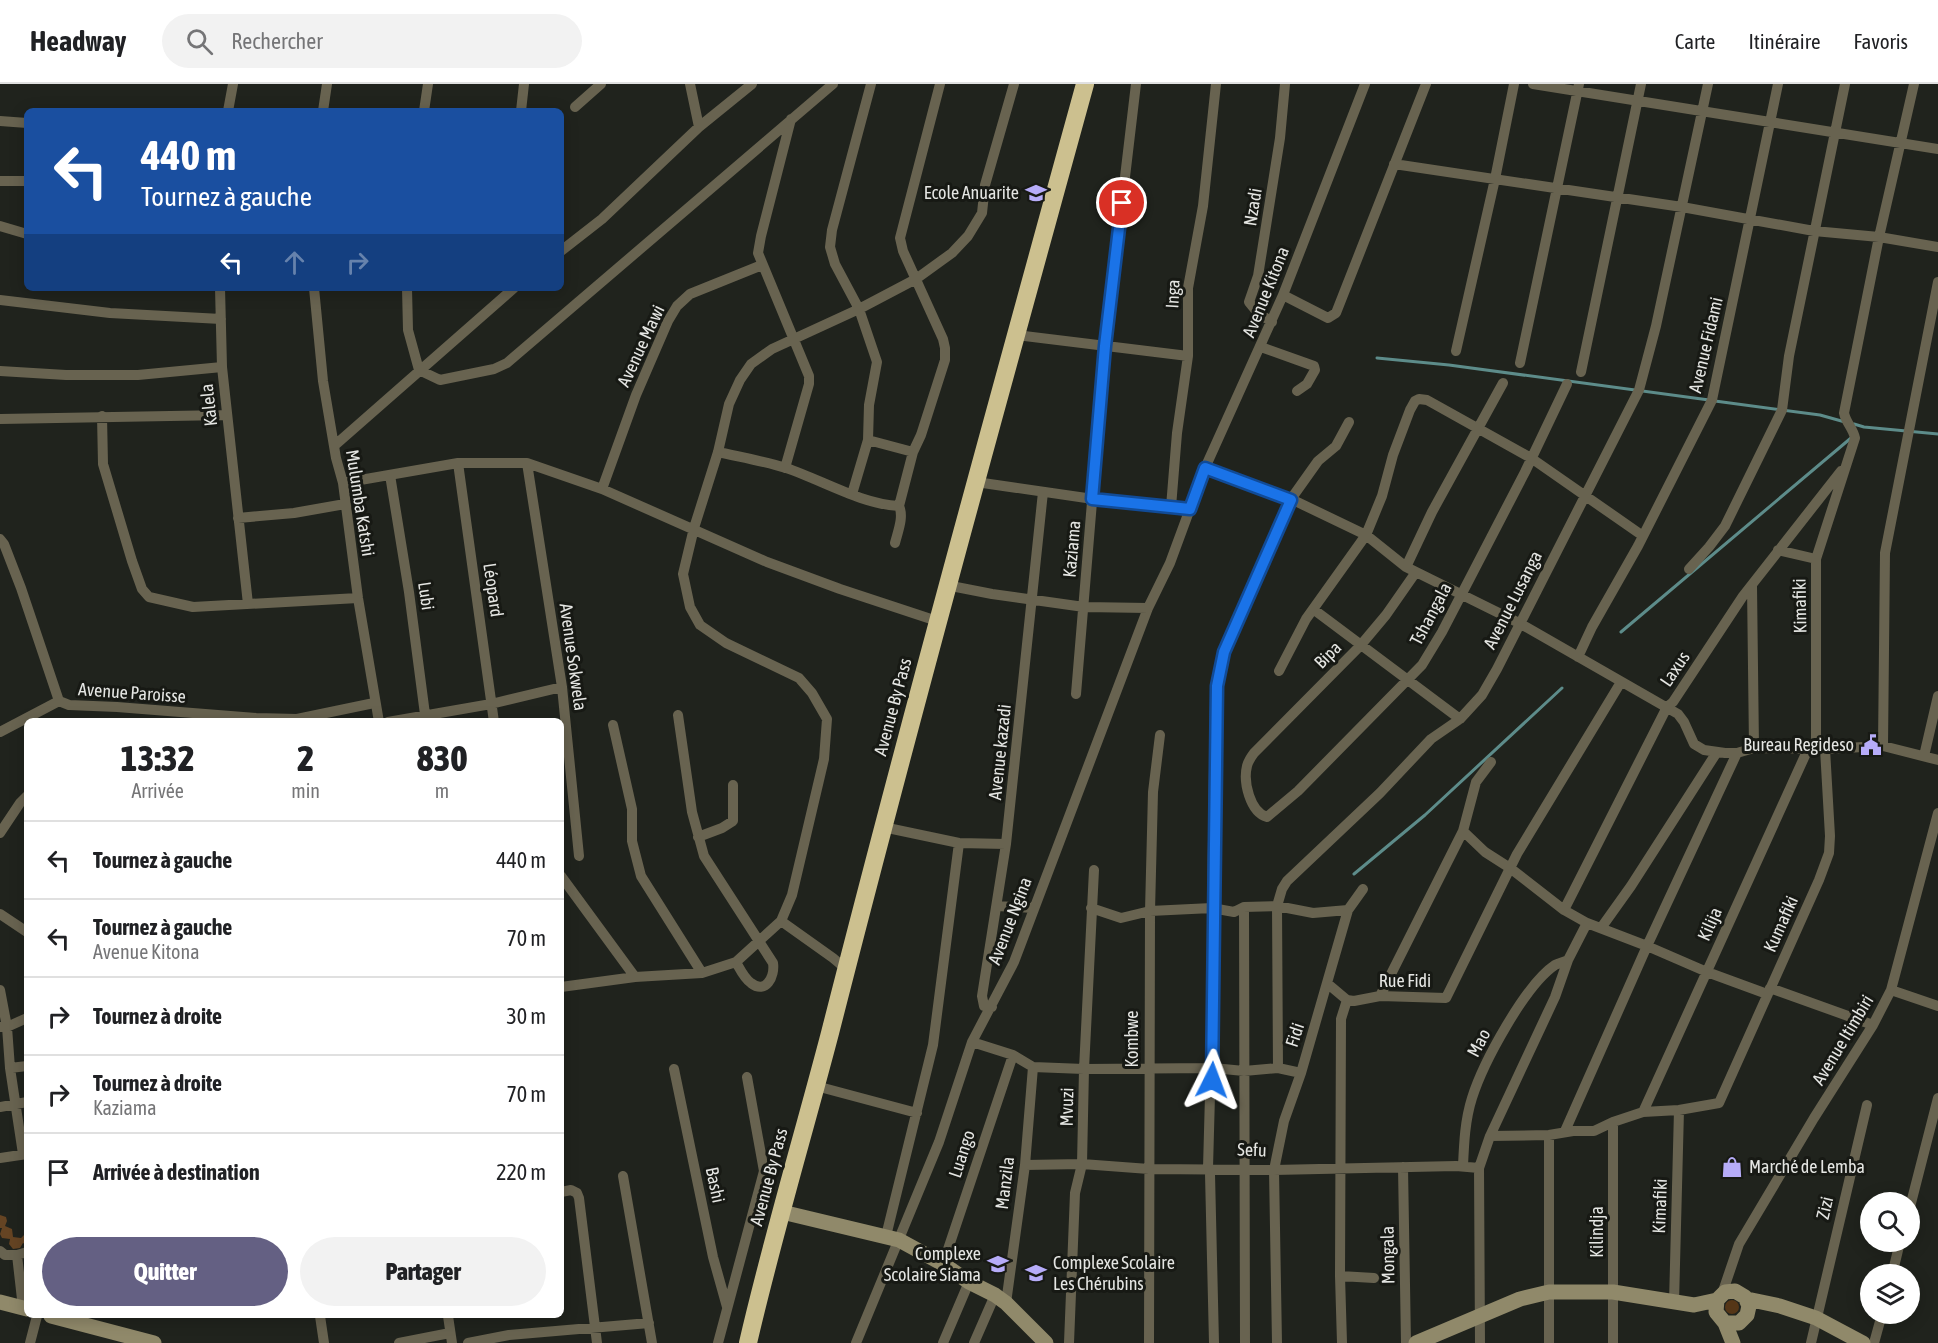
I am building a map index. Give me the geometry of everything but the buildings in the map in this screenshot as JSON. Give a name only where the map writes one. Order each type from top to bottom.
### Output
[{"type":"highway","name":"Avenue By Pass","points":[[748,1343],[946,585],[1085,84]]},
{"type":"street","points":[[229,108],[233,84]]},
{"type":"street","points":[[323,108],[327,84]]},
{"type":"street","points":[[424,108],[428,84]]},
{"type":"street","points":[[521,108],[524,84]]},
{"type":"street","points":[[574,107],[602,84]]},
{"type":"street","points":[[690,84],[699,127]]},
{"type":"street","points":[[564,249],[602,219],[699,127],[752,84]]},
{"type":"street","points":[[418,370],[440,380],[494,369],[507,363],[833,84]]},
{"type":"street","points":[[852,494],[868,440],[869,405],[877,362],[859,309],[835,264],[831,247],[832,230],[872,84]]},
{"type":"street","points":[[895,543],[900,521],[899,506],[913,452],[921,435],[945,360],[943,339],[903,251],[900,238],[940,84]]},
{"type":"street","points":[[564,987],[635,977],[702,973],[736,962],[759,940],[775,929],[781,921],[792,895],[820,780],[827,719],[812,693],[799,678],[726,643],[700,625],[690,607],[683,574],[694,528],[718,452],[729,404],[740,380],[751,364],[772,349],[859,309],[916,279],[952,253],[968,236],[982,213],[985,185],[1014,84]]},
{"type":"street","name":"Kaziama","points":[[1076,694],[1105,346],[1136,84]]},
{"type":"street","name":"Inga","points":[[1171,507],[1177,433],[1188,356],[1188,288],[1203,206],[1216,84]]},
{"type":"street","name":"Nzadi","points":[[1272,322],[1258,313],[1249,302],[1258,276],[1280,138],[1285,84]]},
{"type":"street","name":"Avenue Kitona","points":[[1190,509],[1205,468],[1272,322],[1364,84]]},
{"type":"street","points":[[1283,295],[1328,318],[1336,314],[1426,84]]},
{"type":"street","points":[[1456,351],[1514,84]]},
{"type":"street","points":[[1533,84],[1578,88],[1638,102],[1703,110],[1770,123],[1938,149]]},
{"type":"street","points":[[1581,372],[1641,84]]},
{"type":"street","name":"Avenue Lusanga","points":[[1278,1068],[1277,906],[1282,889],[1287,881],[1380,793],[1431,740],[1460,719],[1482,695],[1490,682],[1639,390],[1708,84]]},
{"type":"street","name":"Avenue Fidami","points":[[1578,657],[1700,428],[1712,400],[1778,84]]},
{"type":"street","points":[[1689,569],[1725,526],[1782,410],[1789,356],[1845,84]]},
{"type":"street","name":"Kimafiki","points":[[1816,749],[1816,559],[1854,438],[1853,429],[1845,419],[1844,413],[1879,237],[1914,84]]},
{"type":"street","points":[[1520,363],[1578,88]]},
{"type":"street","points":[[785,468],[809,384],[808,370],[762,265],[759,253],[761,236],[791,119]]},
{"type":"street","points":[[0,121],[24,123]]},
{"type":"street","points":[[1394,164],[1682,207],[1814,231],[1879,237],[1938,247]]},
{"type":"street","points":[[0,181],[24,181]]},
{"type":"street","points":[[0,226],[24,233]]},
{"type":"street","name":"Avenue Mawi","points":[[602,489],[636,395],[668,321],[677,306],[690,294],[762,265]]},
{"type":"street","points":[[1883,746],[1885,553],[1938,282]]},
{"type":"street","name":"Kalela","points":[[220,291],[222,367],[248,604]]},
{"type":"street","name":"Mulumba Katshi","points":[[314,291],[323,381],[343,483],[358,598],[378,718]]},
{"type":"street","points":[[407,291],[408,330],[418,370]]},
{"type":"street","points":[[495,303],[497,291]]},
{"type":"street","points":[[334,446],[510,291]]},
{"type":"street","points":[[0,300],[110,313],[221,319]]},
{"type":"street","points":[[1016,335],[1188,356]]},
{"type":"street","points":[[1261,347],[1314,366],[1315,370],[1307,384],[1297,391]]},
{"type":"street","points":[[0,371],[66,375],[138,375],[222,367]]},
{"type":"street","name":"Bipa","points":[[1267,817],[1258,812],[1252,803],[1247,784],[1247,765],[1254,753],[1360,646],[1386,615],[1411,569],[1432,512],[1503,383]]},
{"type":"street","name":"Tshangala","points":[[1267,817],[1298,791],[1427,657],[1531,458],[1566,384]]},
{"type":"street","points":[[1278,671],[1313,609],[1366,536],[1382,496],[1396,446],[1415,401],[1419,399],[1427,400],[1531,458],[1643,536]]},
{"type":"street","points":[[0,419],[227,415]]},
{"type":"street","points":[[102,416],[103,464],[142,589],[149,597],[193,608],[358,598]]},
{"type":"street","points":[[1214,1343],[1208,1168],[1213,1068],[1212,908],[1215,702],[1219,669],[1245,602],[1291,500],[1318,461],[1336,446],[1349,422]]},
{"type":"street","points":[[868,440],[913,452]]},
{"type":"street","points":[[718,452],[785,468],[852,494],[899,506]]},
{"type":"street","points":[[343,483],[458,463],[527,463],[602,489],[777,565],[937,621]]},
{"type":"street","name":"Léopard","points":[[458,463],[493,718]]},
{"type":"street","name":"Avenue Sokwela","points":[[527,463],[562,687],[579,856]]},
{"type":"street","name":"Laxus","points":[[1564,910],[1667,707],[1778,550],[1845,466]]},
{"type":"street","points":[[1205,468],[1291,500],[1366,536],[1411,569],[1460,595],[1520,622],[1678,714],[1694,744],[1704,750],[1737,753],[1754,748],[1816,749],[1883,746],[1938,760]]},
{"type":"street","name":"Lubi","points":[[390,475],[426,718]]},
{"type":"street","points":[[976,482],[1092,499],[1190,509]]},
{"type":"street","name":"Avenue kazadi","points":[[992,1007],[984,1006],[982,996],[1006,844],[1043,492]]},
{"type":"street","points":[[238,518],[294,513],[345,504]]},
{"type":"street","name":"Avenue Ngina","points":[[856,1343],[893,1238],[939,1142],[972,1042],[1014,962],[1148,608],[1170,563],[1190,509]]},
{"type":"street","name":"Avenue Paroisse","points":[[0,539],[21,588],[59,701],[69,705],[203,718]]},
{"type":"street","points":[[1778,550],[1816,559]]},
{"type":"street","points":[[946,585],[1032,601],[1084,607],[1148,608]]},
{"type":"street","points":[[1752,586],[1754,748]]},
{"type":"street","points":[[1313,609],[1460,719]]},
{"type":"street","name":"Rue Fidi","points":[[1347,1000],[1354,1001],[1380,996],[1446,998],[1509,868],[1621,682]]},
{"type":"street","points":[[430,718],[562,687]]},
{"type":"street","points":[[1924,756],[1938,696]]},
{"type":"street","points":[[27,718],[59,701]]},
{"type":"street","name":"Avenue Paroisse","points":[[306,718],[374,703]]},
{"type":"street","points":[[678,716],[692,812],[704,856],[773,963],[774,970],[769,983],[763,986],[751,983],[736,962]]},
{"type":"street","points":[[0,732],[24,719]]},
{"type":"street","points":[[613,725],[632,809],[632,840],[641,876],[702,973]]},
{"type":"street","name":"Kombwe","points":[[1149,1343],[1150,910],[1153,792],[1160,735]]},
{"type":"street","name":"Kilija","points":[[1643,1112],[1707,972],[1816,749]]},
{"type":"street","name":"Kumafiki","points":[[1680,1110],[1719,1103],[1819,880],[1828,853],[1830,836],[1816,749]]},
{"type":"street","points":[[1601,928],[1631,886],[1717,752]]},
{"type":"street","points":[[1565,1131],[1647,946],[1737,753]]},
{"type":"street","points":[[1380,996],[1463,831],[1474,786],[1491,762]]},
{"type":"street","points":[[698,837],[733,821],[732,785]]},
{"type":"street","points":[[0,833],[24,803]]},
{"type":"street","name":"Avenue Itimbiri","points":[[1720,1308],[1739,1244],[1873,1025],[1891,990],[1938,813]]},
{"type":"street","points":[[883,827],[959,843],[1006,844]]},
{"type":"street","points":[[1463,831],[1485,852],[1564,910],[1587,923],[1707,972],[1873,1025]]},
{"type":"street","points":[[893,1238],[917,1113],[933,1045],[959,843]]},
{"type":"street","name":"Mvuzi","points":[[1069,1343],[1075,1193],[1082,1164],[1084,1069],[1094,870]]},
{"type":"street","points":[[564,880],[635,977]]},
{"type":"street","points":[[1092,908],[1121,918],[1150,910],[1212,908],[1234,912],[1244,907],[1277,906],[1313,913],[1348,910],[1363,889]]},
{"type":"street","points":[[997,906],[1034,908]]},
{"type":"street","points":[[1244,907],[1245,1343]]},
{"type":"street","name":"Fidi","points":[[1277,1343],[1274,1170],[1284,1121],[1328,984],[1348,910]]},
{"type":"street","points":[[0,914],[24,930]]},
{"type":"street","points":[[781,921],[846,969]]},
{"type":"street","name":"Mao","points":[[1480,1343],[1479,1168],[1490,1136],[1555,997],[1568,960],[1587,923]]},
{"type":"street","name":"Mao","points":[[1463,1166],[1467,1120],[1472,1097],[1485,1064],[1527,994],[1556,965],[1568,960]]},
{"type":"street","points":[[1328,984],[1347,1000],[1341,1019],[1342,1343]]},
{"type":"street","points":[[0,990],[15,1103],[24,1149]]},
{"type":"street","points":[[1891,990],[1938,1006]]},
{"type":"street","points":[[4,1027],[24,1019]]},
{"type":"street","points":[[972,1042],[1013,1055],[1033,1067],[1213,1068],[1244,1071],[1278,1068],[1301,1073]]},
{"type":"street","name":"Luango","points":[[943,1264],[1013,1055]]},
{"type":"street","points":[[10,1068],[24,1066]]},
{"type":"street","name":"Manzila","points":[[974,1343],[1000,1299],[1024,1165],[1033,1067]]},
{"type":"street","name":"Bashi","points":[[674,1069],[713,1257],[727,1307]]},
{"type":"street","name":"Bashi","points":[[718,1343],[764,1171],[747,1077]]},
{"type":"street","points":[[816,1086],[917,1113]]},
{"type":"street","points":[[1914,1192],[1938,1098]]},
{"type":"street","points":[[0,1107],[24,1102]]},
{"type":"street","name":"Zizi","points":[[1811,1343],[1867,1105]]},
{"type":"street","points":[[1490,1136],[1594,1131],[1643,1112],[1680,1110]]},
{"type":"street","name":"Kimafiki","points":[[1674,1303],[1680,1110]]},
{"type":"street","name":"Kilindja","points":[[1613,1122],[1613,1343]]},
{"type":"street","points":[[1549,1134],[1549,1343]]},
{"type":"street","points":[[0,1158],[24,1154]]},
{"type":"street","name":"Sefu","points":[[1024,1165],[1082,1164],[1149,1169],[1274,1170],[1463,1166],[1479,1168]]},
{"type":"street","name":"Mongala","points":[[1403,1167],[1406,1343]]},
{"type":"street","points":[[623,1176],[652,1343]]},
{"type":"street","points":[[564,1191],[571,1190],[577,1193],[579,1198],[597,1343]]},
{"type":"street","points":[[782,1212],[893,1238],[943,1264],[1000,1299],[1044,1342]]},
{"type":"street","points":[[0,1251],[5,1255],[22,1254],[24,1290]]},
{"type":"street","points":[[1733,1264],[1742,1296],[1749,1309],[1743,1320],[1737,1343]]},
{"type":"street","points":[[1340,1276],[1374,1278]]},
{"type":"street","points":[[943,1343],[969,1282]]},
{"type":"street","points":[[1720,1308],[1732,1291],[1816,1318],[1863,1343]]},
{"type":"street","points":[[1416,1343],[1521,1299],[1549,1292],[1613,1292],[1674,1303],[1720,1308],[1733,1324],[1780,1306]]},
{"type":"street","points":[[0,1302],[24,1308]]},
{"type":"street","points":[[1720,1308],[1732,1343]]},
{"type":"street","points":[[30,1343],[36,1318]]},
{"type":"street","points":[[58,1318],[134,1341],[154,1343]]},
{"type":"street","points":[[320,1318],[324,1343]]},
{"type":"street","points":[[399,1343],[451,1338],[448,1318]]},
{"type":"street","points":[[468,1343],[509,1335],[649,1323]]},
{"type":"street","points":[[1874,1343],[1879,1324]]},
{"type":"shaded area","points":[[0,1215],[6,1217],[5,1226],[12,1229],[13,1237],[21,1238],[24,1235],[24,1244],[20,1248],[13,1249],[9,1244],[10,1239],[2,1238],[0,1234],[2,1228],[0,1228]]},
{"type":"shaded area","points":[[1729,1300],[1735,1300],[1739,1307],[1735,1314],[1729,1314],[1725,1310],[1725,1304]]},
{"type":"waterway","points":[[1377,358],[1449,365],[1709,400]]},
{"type":"waterway","points":[[1715,401],[1820,415],[1845,422]]},
{"type":"waterway","points":[[1854,424],[1938,434]]},
{"type":"waterway","points":[[1621,632],[1851,438]]},
{"type":"waterway","points":[[1354,874],[1425,815],[1562,688]]},
{"type":"place","name":"Ecole Anuarite","points":[[1036,193]]},
{"type":"place","name":"Bureau Regideso","points":[[1871,745]]},
{"type":"place","name":"Marché de Lemba","points":[[1732,1167]]},
{"type":"place","name":"Complexe Scolaire Siama","points":[[998,1264]]},
{"type":"place","name":"Complexe Scolaire Les Chérubins","points":[[1036,1273]]},
{"type":"route","points":[[1122,203],[1105,346],[1092,499],[1190,509],[1205,468],[1291,500],[1224,652],[1219,669],[1215,702],[1212,1080]]}]
